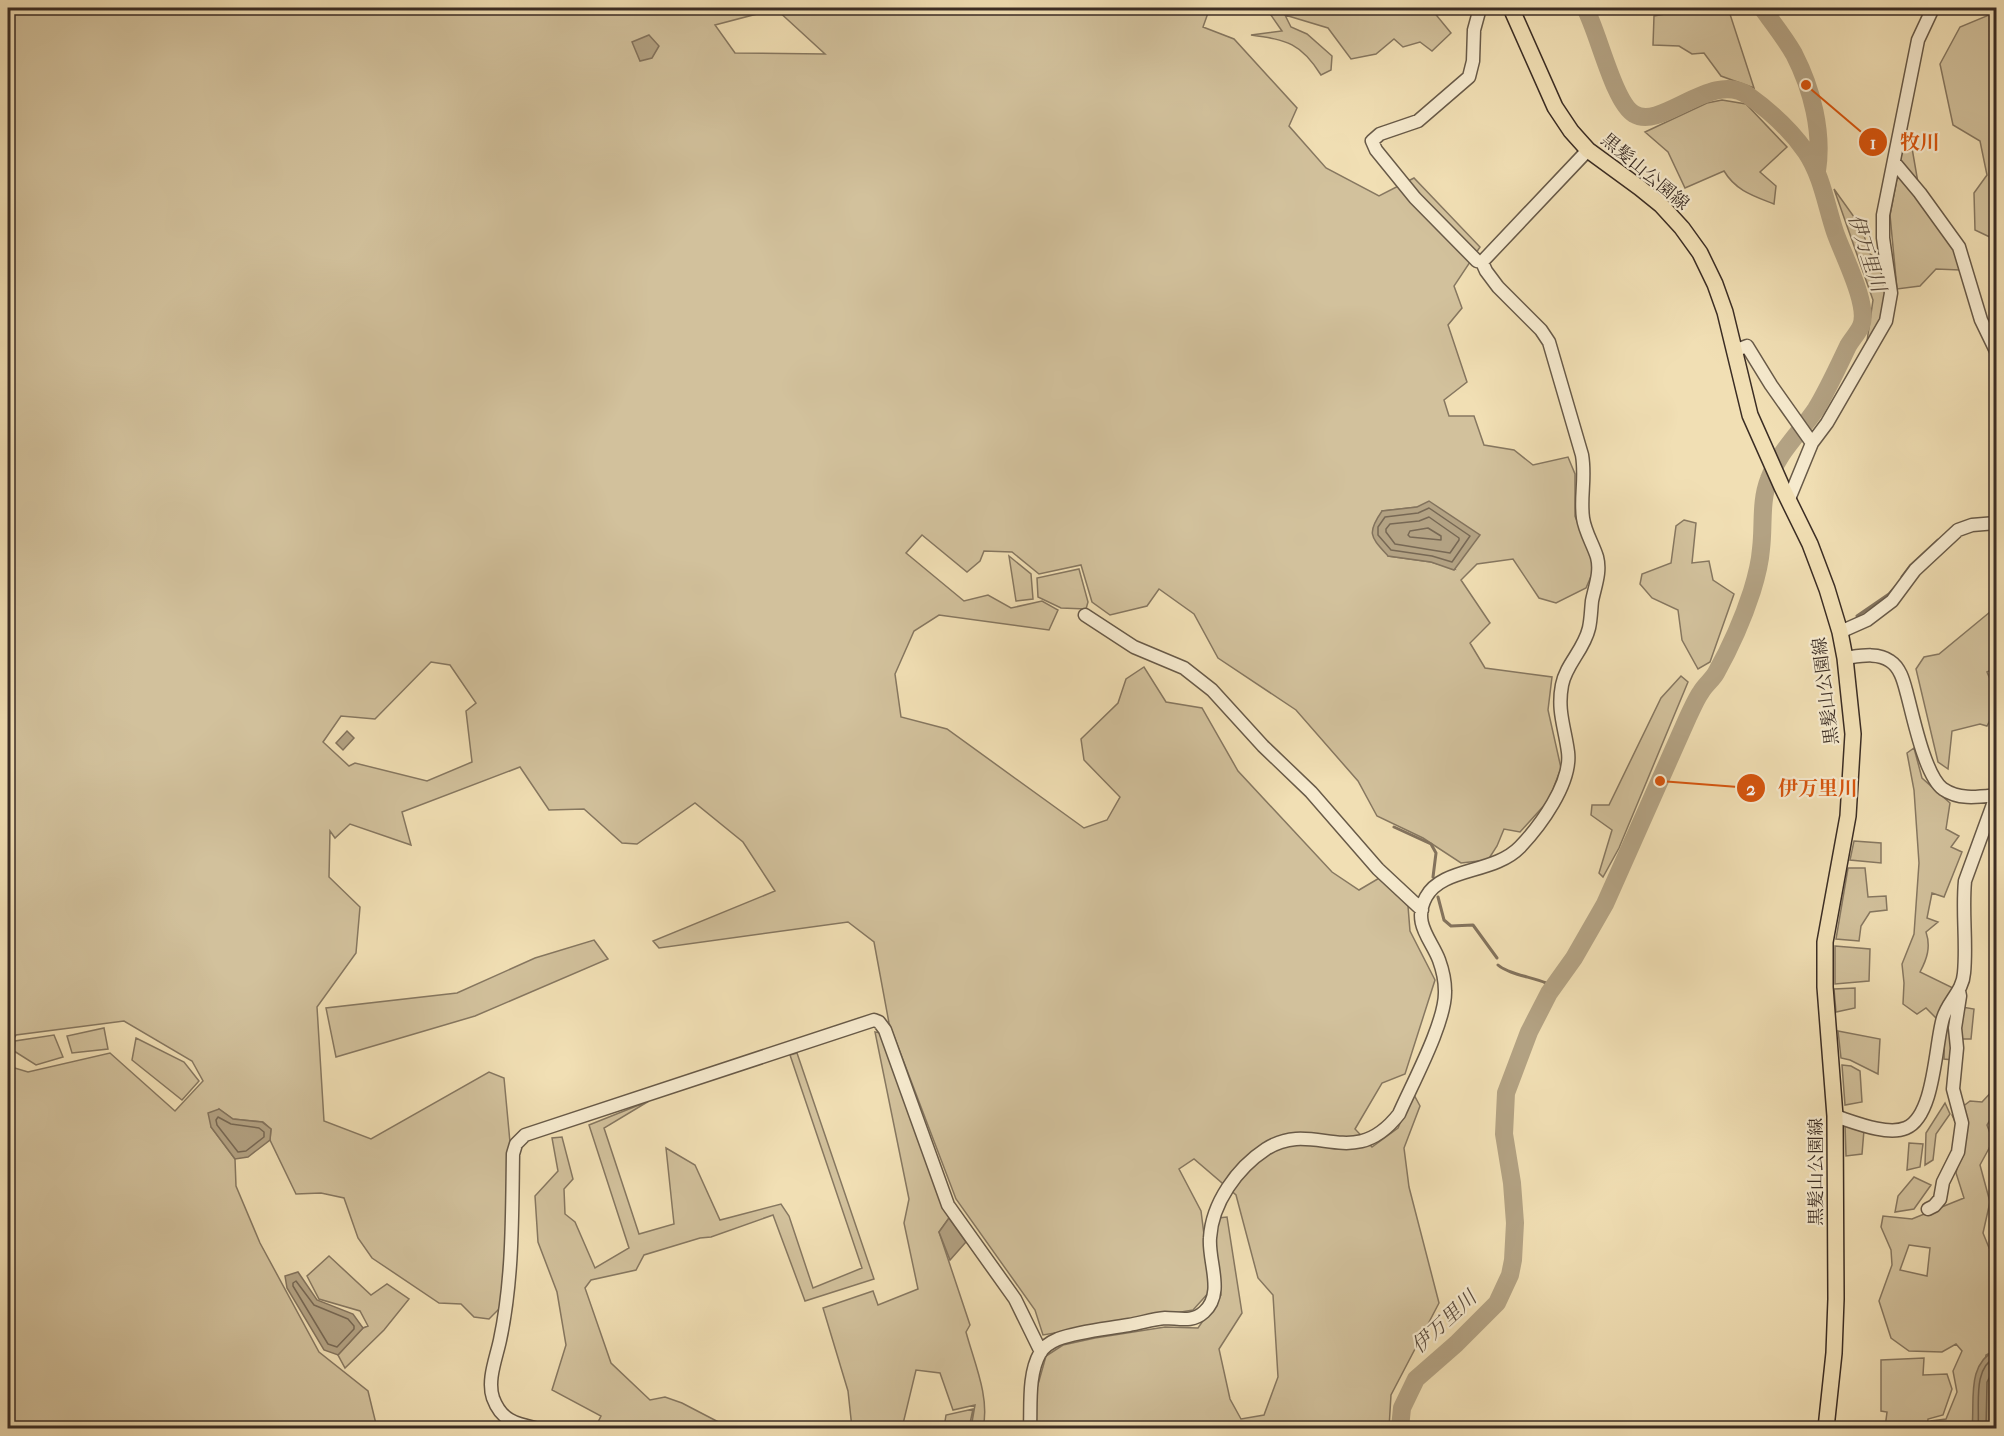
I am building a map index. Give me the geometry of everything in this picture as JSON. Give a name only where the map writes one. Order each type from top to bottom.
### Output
[{"type":"main road","name":"黒髪山公園線","points":[[1511,8],[1555,107],[1571,132],[1588,150],[1661,205],[1700,253],[1725,312],[1743,391],[1764,447],[1810,544],[1827,589],[1845,658],[1852,716],[1852,764],[1848,816],[1825,942],[1825,987],[1835,1116],[1835,1333],[1826,1428]]},
{"type":"street","points":[[1029,1428],[1035,1367],[1041,1352],[1047,1345],[1070,1335],[1166,1318],[1185,1320],[1205,1312],[1212,1301],[1215,1285],[1209,1241],[1211,1225],[1231,1182],[1266,1149],[1293,1139],[1345,1144],[1364,1141],[1377,1136],[1399,1114],[1442,1016],[1445,995],[1444,976],[1439,958],[1425,936],[1422,922],[1422,910],[1426,897],[1437,884],[1450,876],[1488,867],[1505,859],[1520,848],[1556,801],[1565,776],[1569,754],[1560,717],[1562,683],[1567,669],[1585,641],[1599,571],[1597,557],[1582,516],[1585,472],[1582,455],[1553,354],[1541,330],[1498,287],[1482,262],[1477,261],[1415,198],[1376,150],[1372,141],[1380,134],[1418,121],[1469,77],[1473,61],[1474,30],[1480,8]]},
{"type":"street","points":[[1785,493],[1810,440],[1827,423],[1886,321],[1892,293],[1883,238],[1883,215],[1918,40],[1933,8]]},
{"type":"street","points":[[1482,262],[1588,150]]},
{"type":"street","points":[[1894,162],[1920,193],[1959,247],[1981,320],[1996,351]]},
{"type":"street","points":[[1734,351],[1747,346],[1810,440]]},
{"type":"street","points":[[1839,632],[1867,620],[1892,602],[1915,570],[1958,530],[1972,525],[1996,523]]},
{"type":"street","points":[[1085,615],[1134,647],[1184,668],[1212,690],[1263,746],[1311,792],[1378,869],[1422,910]]},
{"type":"street","points":[[1845,658],[1870,655],[1881,657],[1897,667],[1925,757],[1932,775],[1941,788],[1970,798],[1996,796],[1965,881],[1964,974],[1959,992],[1955,1028],[1958,1048],[1953,1089],[1962,1124],[1958,1152],[1943,1182],[1940,1198],[1934,1206],[1928,1209]]},
{"type":"street","points":[[1835,1116],[1887,1131],[1908,1128],[1915,1122],[1927,1098],[1937,1056],[1942,1020],[1948,1004],[1959,992]]},
{"type":"street","points":[[535,1428],[515,1425],[501,1413],[493,1398],[490,1384],[503,1326],[510,1265],[513,1154],[516,1144],[525,1135],[874,1020],[879,1022],[885,1030],[948,1205],[1015,1299],[1041,1352]]},
{"type":"shaded area","points":[[8,8],[1203,8],[1208,13],[1203,27],[1234,39],[1297,108],[1289,126],[1326,168],[1379,196],[1414,178],[1480,247],[1454,286],[1462,308],[1448,325],[1467,382],[1444,400],[1449,416],[1474,416],[1484,445],[1514,450],[1533,465],[1568,457],[1575,474],[1575,516],[1595,567],[1586,588],[1556,603],[1539,598],[1513,559],[1477,564],[1461,580],[1490,623],[1470,643],[1485,668],[1552,677],[1548,710],[1561,768],[1549,800],[1520,832],[1504,829],[1488,860],[1461,863],[1423,838],[1377,816],[1358,781],[1296,710],[1218,658],[1194,614],[1159,589],[1147,606],[1110,615],[1092,602],[1081,565],[1039,574],[1012,552],[984,551],[980,561],[967,572],[922,535],[906,553],[964,601],[988,595],[1011,608],[1042,601],[1058,610],[1049,630],[939,615],[914,631],[895,674],[901,717],[947,729],[1084,828],[1107,820],[1120,797],[1084,760],[1081,739],[1118,703],[1126,679],[1144,667],[1166,702],[1202,708],[1238,771],[1332,872],[1359,890],[1381,877],[1408,906],[1410,931],[1435,980],[1405,1074],[1382,1083],[1355,1129],[1372,1147],[1398,1128],[1413,1093],[1420,1106],[1404,1148],[1409,1187],[1439,1303],[1391,1395],[1389,1428],[1035,1428],[1037,1388],[1046,1356],[1063,1345],[1165,1327],[1198,1328],[1221,1295],[1214,1242],[1218,1218],[1227,1217],[1242,1313],[1219,1349],[1230,1399],[1241,1419],[1264,1415],[1278,1377],[1273,1295],[1258,1278],[1236,1195],[1194,1159],[1179,1169],[1201,1211],[1211,1290],[1193,1310],[1043,1335],[1035,1310],[956,1199],[889,1023],[874,942],[848,922],[659,948],[653,941],[775,891],[743,842],[695,803],[637,844],[622,843],[584,809],[549,810],[520,767],[402,812],[411,845],[350,824],[335,838],[330,831],[329,877],[360,907],[356,953],[317,1007],[324,1121],[371,1139],[489,1072],[504,1078],[511,1153],[501,1307],[489,1319],[474,1317],[461,1304],[439,1303],[372,1258],[358,1238],[344,1198],[321,1193],[296,1194],[270,1140],[271,1129],[263,1122],[233,1119],[219,1109],[211,1127],[235,1159],[236,1186],[260,1243],[319,1352],[368,1391],[377,1428],[8,1428],[8,1066],[28,1072],[110,1053],[175,1111],[203,1081],[192,1061],[124,1021],[16,1035],[8,1048]],"holes":[[[776,9],[825,54],[735,53],[715,25]],[[1417,507],[1455,569],[1431,562],[1388,556],[1382,511]],[[431,662],[450,665],[476,703],[466,711],[472,762],[427,781],[355,763],[349,766],[323,742],[341,716],[375,719]]]},
{"type":"shaded area","points":[[1266,8],[1427,8],[1433,11],[1451,33],[1432,51],[1420,42],[1403,47],[1394,39],[1376,54],[1351,59],[1328,28],[1285,15],[1291,27],[1307,34],[1332,56],[1331,70],[1321,75],[1307,56],[1292,45],[1284,41],[1251,35],[1282,31]]},
{"type":"shaded area","points":[[1697,8],[1728,8],[1754,88],[1721,76],[1704,53],[1692,54],[1679,46],[1653,45],[1654,16]]},
{"type":"shaded area","points":[[1996,12],[1996,240],[1975,230],[1974,193],[1987,175],[1980,141],[1953,125],[1940,64],[1960,27]]},
{"type":"shaded area","points":[[1722,100],[1746,104],[1787,147],[1760,172],[1776,186],[1774,204],[1740,188],[1724,171],[1685,188],[1668,152],[1645,132],[1707,103]]},
{"type":"shaded area","points":[[1903,147],[1912,148],[1921,200],[1954,248],[1960,270],[1936,269],[1920,286],[1897,289],[1890,215]]},
{"type":"shaded area","points":[[1834,189],[1862,228],[1869,253],[1881,262],[1886,300],[1881,323],[1866,348],[1873,300]]},
{"type":"shaded area","points":[[1684,520],[1696,523],[1692,563],[1709,561],[1713,580],[1734,594],[1710,662],[1698,669],[1682,640],[1678,610],[1652,598],[1640,584],[1642,574],[1671,563],[1676,526]]},
{"type":"shaded area","points":[[1009,556],[1031,574],[1033,599],[1016,601]]},
{"type":"shaded area","points":[[1079,569],[1088,602],[1086,609],[1061,608],[1038,597],[1037,578]]},
{"type":"shaded area","points":[[1996,607],[1996,668],[1987,672],[1996,694],[1996,705],[1987,726],[1980,724],[1952,731],[1948,769],[1938,762],[1916,669],[1924,657],[1939,654]]},
{"type":"shaded area","points":[[1681,676],[1688,682],[1619,848],[1603,877],[1599,873],[1612,830],[1591,815],[1592,805],[1609,805],[1661,698]]},
{"type":"shaded area","points":[[1914,748],[1922,778],[1950,803],[1946,829],[1959,836],[1951,847],[1962,852],[1944,897],[1932,893],[1927,918],[1938,922],[1926,932],[1928,953],[1920,972],[1955,989],[1944,1002],[1937,1019],[1926,1008],[1917,1014],[1903,1004],[1902,964],[1914,934],[1919,863],[1914,790],[1907,753]]},
{"type":"shaded area","points":[[1854,841],[1881,843],[1881,863],[1850,860]]},
{"type":"shaded area","points":[[1848,868],[1865,868],[1868,897],[1886,896],[1887,910],[1870,912],[1861,926],[1859,941],[1836,939]]},
{"type":"shaded area","points":[[594,940],[608,959],[475,1016],[336,1057],[326,1008],[457,993],[535,958]]},
{"type":"shaded area","points":[[1835,946],[1870,949],[1869,981],[1835,984]]},
{"type":"shaded area","points":[[1855,988],[1855,1008],[1836,1012],[1834,989]]},
{"type":"shaded area","points":[[1962,1007],[1974,1009],[1971,1039],[1960,1039]]},
{"type":"shaded area","points":[[1949,1009],[1955,1010],[1953,1060],[1944,1059],[1945,1019]]},
{"type":"shaded area","points":[[104,1028],[108,1049],[72,1053],[67,1036]]},
{"type":"shaded area","points":[[1838,1031],[1880,1039],[1878,1074],[1841,1058]]},
{"type":"shaded area","points":[[875,1032],[881,1033],[949,1218],[939,1232],[970,1325],[966,1332],[983,1392],[985,1416],[983,1428],[971,1428],[975,1405],[953,1410],[940,1373],[916,1370],[902,1428],[852,1428],[848,1391],[823,1308],[873,1291],[878,1305],[918,1289],[904,1223],[909,1199]]},
{"type":"shaded area","points":[[54,1035],[63,1057],[36,1065],[14,1051],[15,1041]]},
{"type":"shaded area","points":[[136,1038],[184,1062],[199,1081],[182,1100],[132,1060]]},
{"type":"shaded area","points":[[797,1053],[874,1279],[805,1301],[773,1215],[711,1237],[700,1238],[644,1255],[636,1270],[591,1280],[585,1288],[611,1363],[650,1400],[665,1397],[682,1403],[730,1428],[595,1428],[601,1416],[552,1390],[566,1345],[557,1292],[538,1242],[535,1196],[558,1171],[552,1138],[562,1137],[573,1179],[564,1189],[565,1214],[575,1222],[595,1268],[629,1248],[589,1125],[649,1101],[604,1128],[639,1234],[674,1224],[666,1148],[695,1165],[720,1220],[781,1204],[789,1216],[813,1288],[862,1268],[790,1055]]},
{"type":"shaded area","points":[[1842,1065],[1851,1066],[1860,1071],[1862,1102],[1845,1105]]},
{"type":"shaded area","points":[[1995,1088],[1996,1110],[1987,1125],[1993,1141],[1980,1165],[1990,1202],[1983,1233],[1996,1265],[1996,1350],[1986,1355],[1972,1428],[1930,1428],[1931,1421],[1946,1419],[1957,1392],[1953,1371],[1962,1351],[1956,1344],[1942,1352],[1909,1351],[1891,1338],[1879,1301],[1892,1265],[1891,1250],[1881,1227],[1883,1216],[1912,1219],[1964,1198],[1956,1173],[1963,1139],[1952,1115],[1970,1101],[1982,1102]],"holes":[[[1909,1245],[1930,1248],[1927,1276],[1900,1270]]]},
{"type":"shaded area","points":[[1945,1103],[1950,1114],[1936,1134],[1933,1160],[1925,1165],[1926,1133]]},
{"type":"shaded area","points":[[1845,1124],[1864,1130],[1862,1154],[1846,1156]]},
{"type":"shaded area","points":[[1909,1143],[1923,1144],[1920,1167],[1907,1170]]},
{"type":"shaded area","points":[[1914,1177],[1931,1185],[1914,1209],[1895,1212],[1898,1196]]},
{"type":"shaded area","points":[[329,1256],[371,1295],[387,1284],[409,1299],[384,1330],[345,1368],[338,1355],[363,1328],[368,1326],[360,1311],[319,1299],[307,1276]]},
{"type":"shaded area","points":[[1924,1358],[1923,1375],[1947,1374],[1952,1389],[1943,1415],[1928,1419],[1927,1428],[1885,1428],[1887,1412],[1881,1411],[1881,1360]]},
{"type":"shaded area","points":[[973,1409],[969,1428],[944,1428],[946,1415]]},
{"type":"water","points":[[649,35],[659,46],[652,58],[640,61],[632,42]]},
{"type":"water","points":[[1429,501],[1480,535],[1454,570],[1431,562],[1388,556],[1374,539],[1372,530],[1382,511],[1417,507]]},
{"type":"water","points":[[347,731],[354,738],[343,750],[336,743]]},
{"type":"water","points":[[219,1109],[233,1119],[262,1122],[271,1129],[270,1140],[248,1157],[235,1159],[211,1127],[208,1113]]},
{"type":"water","points":[[949,1218],[966,1242],[950,1260],[939,1232]]},
{"type":"water","points":[[298,1272],[317,1300],[353,1314],[363,1328],[338,1355],[324,1350],[287,1288],[285,1276]]},
{"type":"water","points":[[1996,1350],[1996,1428],[1972,1428],[1976,1374],[1986,1356]]},
{"type":"waterway","name":"伊万里川","points":[[1400,1428],[1402,1408],[1416,1379],[1456,1344],[1497,1303],[1510,1275],[1515,1223],[1512,1183],[1504,1134],[1506,1093],[1529,1032],[1549,993],[1574,958],[1605,904],[1694,704],[1716,673],[1736,633],[1758,570],[1764,496],[1773,469],[1816,409],[1848,346],[1860,329],[1863,317],[1859,293],[1835,232],[1820,181],[1806,152],[1794,136],[1757,102],[1735,90],[1719,90],[1704,94],[1659,115],[1645,117],[1634,114],[1627,107],[1613,82],[1585,8]]},
{"type":"waterway","points":[[1762,8],[1790,48],[1811,96],[1817,126],[1817,171]]},
{"type":"waterway","points":[[1902,577],[1911,565],[1938,540]]},
{"type":"waterway","points":[[1857,616],[1889,594],[1897,585]]},
{"type":"waterway","points":[[1394,827],[1431,844],[1436,853],[1433,877]]},
{"type":"waterway","points":[[1438,897],[1444,920],[1451,926],[1473,925],[1497,958]]},
{"type":"waterway","points":[[1498,965],[1514,973],[1546,983],[1549,993]]},
{"type":"place","name":"牧川","points":[[1806,85]]},
{"type":"place","name":"伊万里川","points":[[1660,781]]}]
